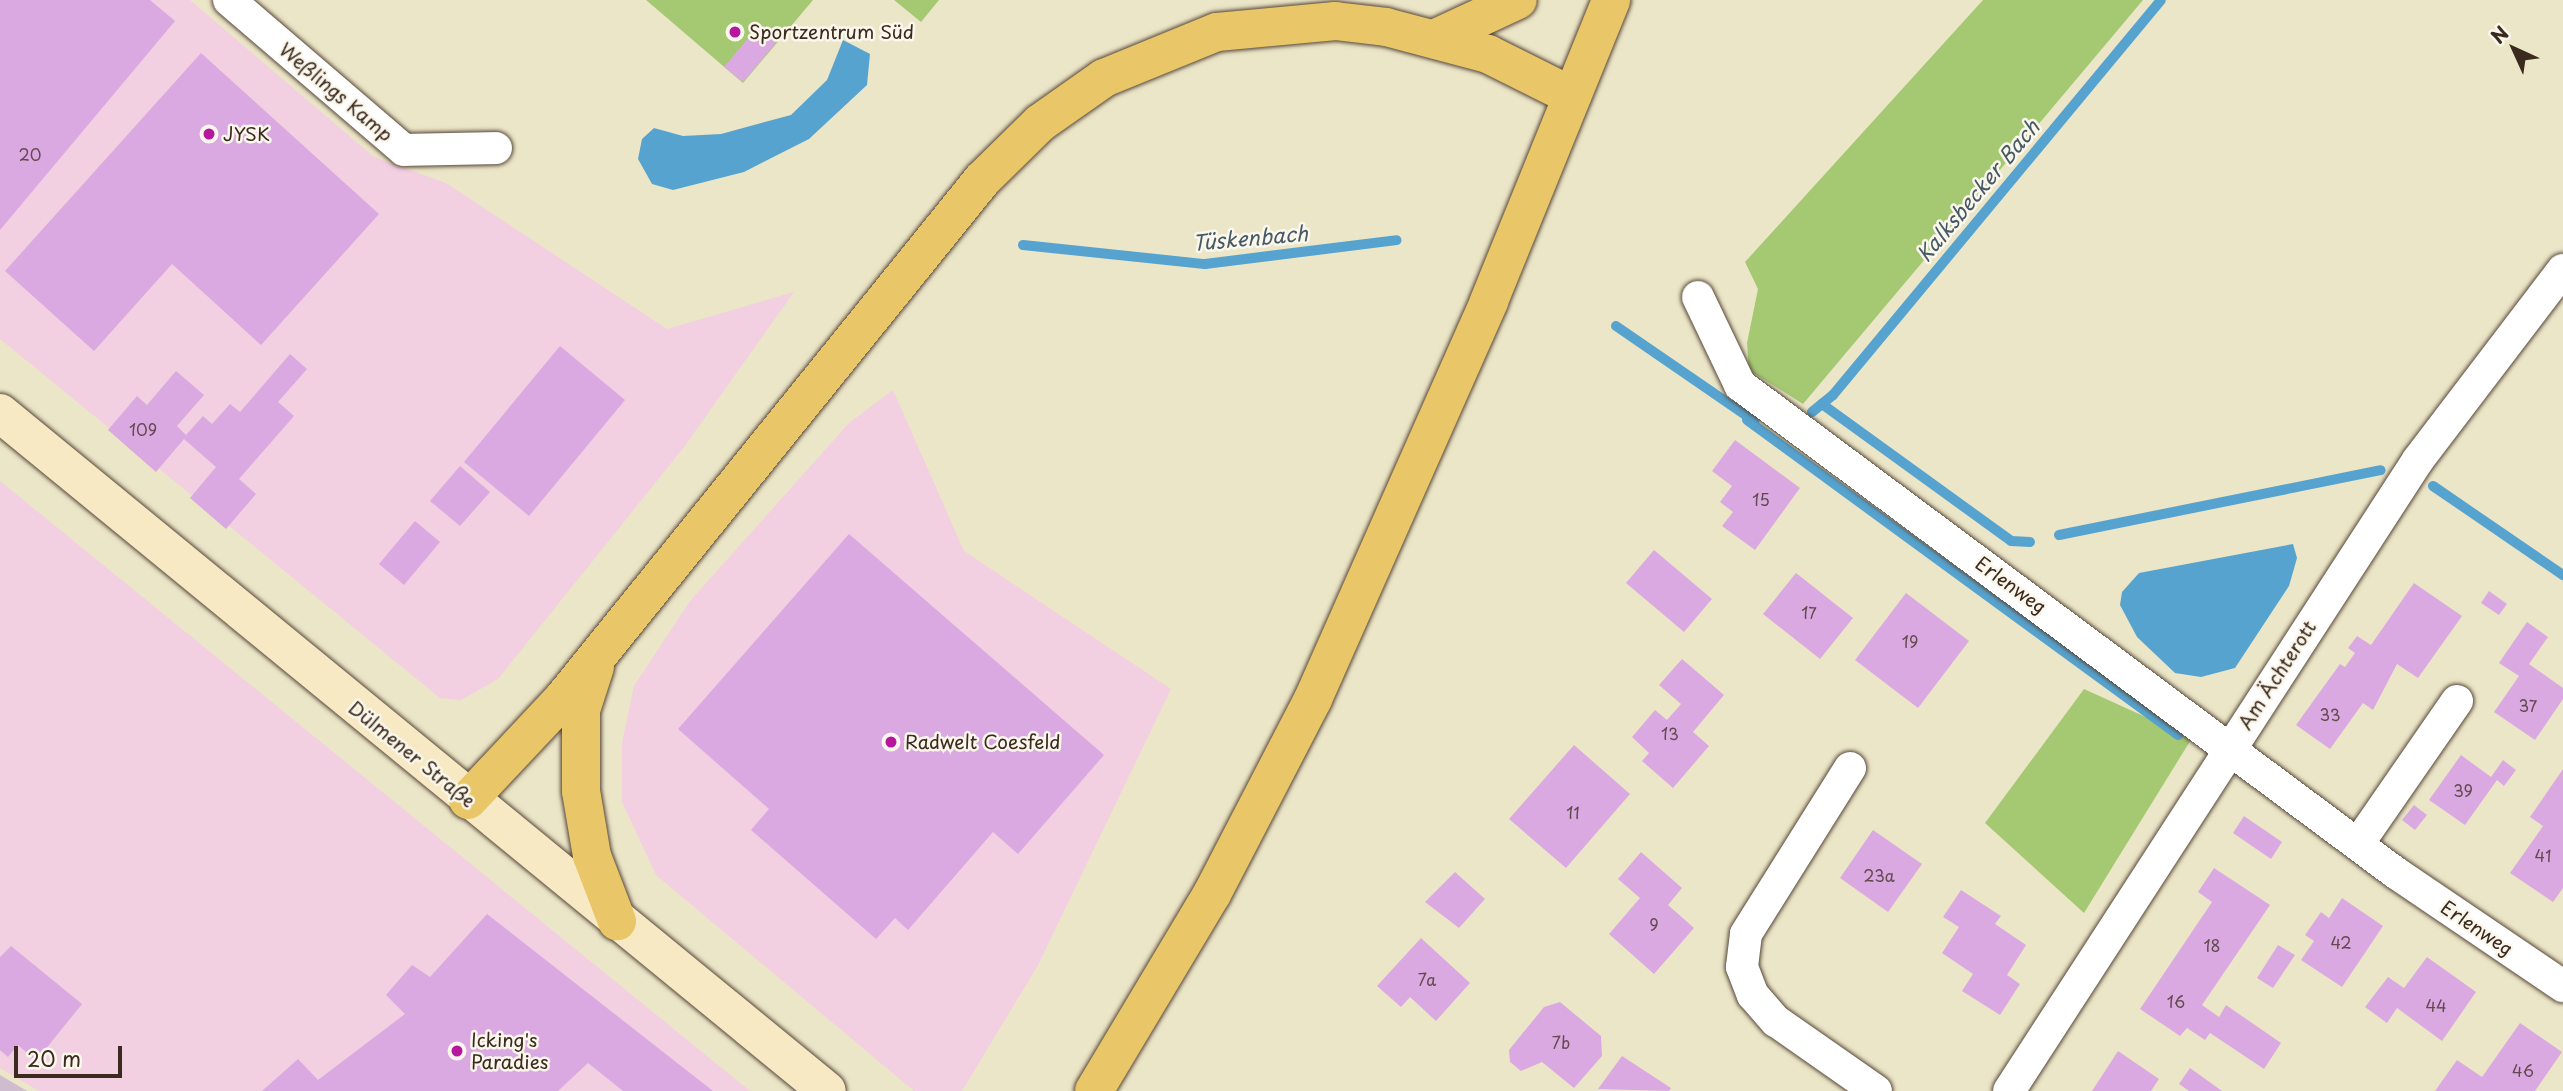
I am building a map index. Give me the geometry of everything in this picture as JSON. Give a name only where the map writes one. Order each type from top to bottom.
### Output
[{"type":"main road","points":[[1436,38],[1518,0]]},
{"type":"main road","points":[[1094,1091],[1212,894],[1312,699],[1382,549],[1611,0]]},
{"type":"main road","points":[[468,800],[524,746],[602,645],[982,180],[1070,99],[1139,60],[1252,25],[1335,22],[1436,38],[1488,54],[1572,96]]},
{"type":"main road","points":[[602,645],[581,710],[581,791],[592,856],[617,921]]},
{"type":"street","name":"Weßlings Kamp","points":[[229,0],[404,150],[496,148]]},
{"type":"street","name":"Am Ächterott","points":[[2009,1091],[2418,460],[2563,270]]},
{"type":"street","name":"Erlenweg","points":[[1698,297],[1740,385],[2358,844],[2563,986]]},
{"type":"street","name":"Dülmener Straße","points":[[0,413],[468,800],[827,1091]]},
{"type":"street","points":[[2358,844],[2457,701]]},
{"type":"street","points":[[1850,768],[1746,934],[1742,967],[1753,995],[1776,1021],[1876,1091]]},
{"type":"shaded area","points":[[0,0],[190,0],[374,157],[446,183],[667,329],[794,292],[684,447],[498,679],[461,700],[440,698],[0,339]]},
{"type":"shaded area","points":[[893,390],[964,551],[1171,689],[1038,965],[962,1091],[914,1091],[656,875],[622,802],[622,743],[634,686],[690,601],[849,423]]},
{"type":"shaded area","points":[[0,481],[750,1091],[39,1091],[0,1068]]},
{"type":"shaded area","points":[[0,1075],[27,1091],[0,1091]]},
{"type":"green space","name":"Sportzentrum Süd","points":[[646,0],[813,0],[743,83]]},
{"type":"green space","name":"Sportzentrum Süd","points":[[894,0],[939,0],[921,22]]},
{"type":"green space","points":[[1983,0],[2143,0],[1803,404],[1749,370],[1747,343],[1758,289],[1745,262]]},
{"type":"green space","points":[[2084,689],[2192,738],[2084,913],[1985,823]]},
{"type":"water","points":[[843,40],[870,54],[867,85],[809,139],[744,172],[673,190],[652,184],[638,159],[642,139],[654,128],[683,136],[721,134],[791,115],[827,80]]},
{"type":"water","points":[[2293,544],[2297,558],[2289,586],[2235,668],[2201,677],[2175,673],[2137,637],[2120,605],[2122,592],[2139,573]]},
{"type":"building","points":[[0,0],[150,0],[175,21],[0,230]]},
{"type":"building","points":[[760,24],[779,39],[743,82],[724,67]]},
{"type":"building","name":"JYSK","points":[[201,53],[379,214],[261,345],[172,264],[94,351],[5,271]]},
{"type":"building","points":[[560,346],[625,400],[529,516],[464,462]]},
{"type":"building","points":[[290,354],[307,369],[278,402],[294,416],[239,479],[256,494],[226,529],[190,498],[216,467],[184,439],[156,472],[108,430],[137,396],[147,405],[176,371],[204,395],[177,426],[186,435],[203,416],[212,424],[230,404],[240,412]]},
{"type":"building","points":[[1735,440],[1800,488],[1755,550],[1722,526],[1733,512],[1720,502],[1732,486],[1712,471]]},
{"type":"building","points":[[460,466],[490,492],[460,526],[430,501]]},
{"type":"building","points":[[415,521],[440,542],[404,585],[379,564]]},
{"type":"building","name":"Radwelt Coesfeld","points":[[849,534],[1104,755],[1018,854],[993,832],[908,930],[895,918],[876,939],[751,830],[769,809],[678,729]]},
{"type":"building","points":[[1654,550],[1712,599],[1684,632],[1626,583]]},
{"type":"building","points":[[1796,573],[1853,618],[1820,659],[1763,614]]},
{"type":"building","points":[[2414,583],[2462,616],[2418,678],[2397,664],[2373,710],[2363,703],[2330,749],[2296,725],[2340,664],[2345,667],[2355,653],[2348,648],[2357,636],[2371,645]]},
{"type":"building","points":[[2489,591],[2507,604],[2499,615],[2481,603]]},
{"type":"building","points":[[1906,593],[1969,641],[1918,708],[1855,660]]},
{"type":"building","points":[[2527,622],[2548,637],[2529,664],[2563,688],[2563,699],[2535,740],[2494,712],[2519,676],[2499,663]]},
{"type":"building","points":[[1682,659],[1724,695],[1693,732],[1709,746],[1673,788],[1642,761],[1649,753],[1632,737],[1655,710],[1667,720],[1681,704],[1659,685]]},
{"type":"building","points":[[1574,745],[1630,794],[1566,868],[1509,819]]},
{"type":"building","points":[[2461,755],[2491,777],[2503,760],[2516,770],[2504,786],[2497,780],[2465,825],[2429,800]]},
{"type":"building","points":[[2563,769],[2563,888],[2553,902],[2510,873],[2543,826],[2530,817]]},
{"type":"building","points":[[2414,805],[2427,815],[2415,830],[2402,820]]},
{"type":"building","points":[[2244,816],[2282,842],[2271,859],[2233,833]]},
{"type":"building","points":[[1873,830],[1922,864],[1888,912],[1840,878]]},
{"type":"building","points":[[1641,852],[1682,888],[1668,905],[1694,928],[1654,974],[1609,934],[1640,898],[1618,879]]},
{"type":"building","points":[[2214,868],[2270,905],[2202,1005],[2219,1017],[2226,1005],[2281,1043],[2264,1069],[2210,1033],[2205,1040],[2187,1028],[2180,1036],[2140,1009],[2212,902],[2198,892]]},
{"type":"building","points":[[1455,872],[1485,899],[1459,928],[1425,902]]},
{"type":"building","points":[[1961,890],[2001,916],[1995,924],[2026,945],[2007,975],[2020,984],[2000,1015],[1962,991],[1973,974],[1942,953],[1959,927],[1943,917]]},
{"type":"building","points":[[2342,898],[2383,926],[2342,987],[2301,960],[2314,941],[2305,935],[2321,912],[2329,918]]},
{"type":"building","points":[[487,914],[713,1091],[623,1091],[588,1063],[558,1091],[262,1091],[298,1059],[318,1080],[405,1014],[386,995],[412,965],[430,977]]},
{"type":"building","points":[[1421,938],[1470,983],[1436,1021],[1410,997],[1401,1007],[1377,986]]},
{"type":"building","points":[[2278,945],[2295,955],[2273,988],[2257,978]]},
{"type":"building","points":[[11,946],[82,1004],[36,1061],[18,1045],[8,1057],[0,1050],[0,957]]},
{"type":"building","points":[[2427,957],[2476,992],[2442,1041],[2397,1008],[2387,1023],[2365,1007],[2388,977],[2404,988]]},
{"type":"building","points":[[1560,1002],[1601,1036],[1602,1056],[1574,1088],[1542,1062],[1521,1071],[1510,1062],[1509,1050],[1544,1007]]},
{"type":"building","points":[[2520,1023],[2562,1052],[2535,1091],[2435,1091],[2457,1060],[2482,1077]]},
{"type":"building","points":[[2118,1051],[2159,1079],[2151,1091],[2092,1091]]},
{"type":"building","points":[[1622,1056],[1671,1088],[1669,1091],[1598,1089]]},
{"type":"building","points":[[2190,1068],[2222,1091],[2189,1091],[2179,1084]]},
{"type":"waterway","name":"Kalksbecker Bach","points":[[1812,412],[1833,395],[2161,0]]},
{"type":"waterway","name":"Tüskenbach","points":[[1023,245],[1205,264],[1397,240]]},
{"type":"waterway","points":[[1616,326],[1754,421]]},
{"type":"waterway","points":[[1822,404],[2011,541],[2030,542]]},
{"type":"waterway","points":[[1747,420],[2178,735]]},
{"type":"waterway","points":[[2059,535],[2380,470]]},
{"type":"waterway","points":[[2433,486],[2563,575]]},
{"type":"place","name":"Sportzentrum Süd","points":[[735,32]]},
{"type":"place","name":"JYSK","points":[[209,134]]},
{"type":"place","name":"Radwelt Coesfeld","points":[[891,742]]},
{"type":"place","name":"Icking's Paradies","points":[[457,1051]]}]
